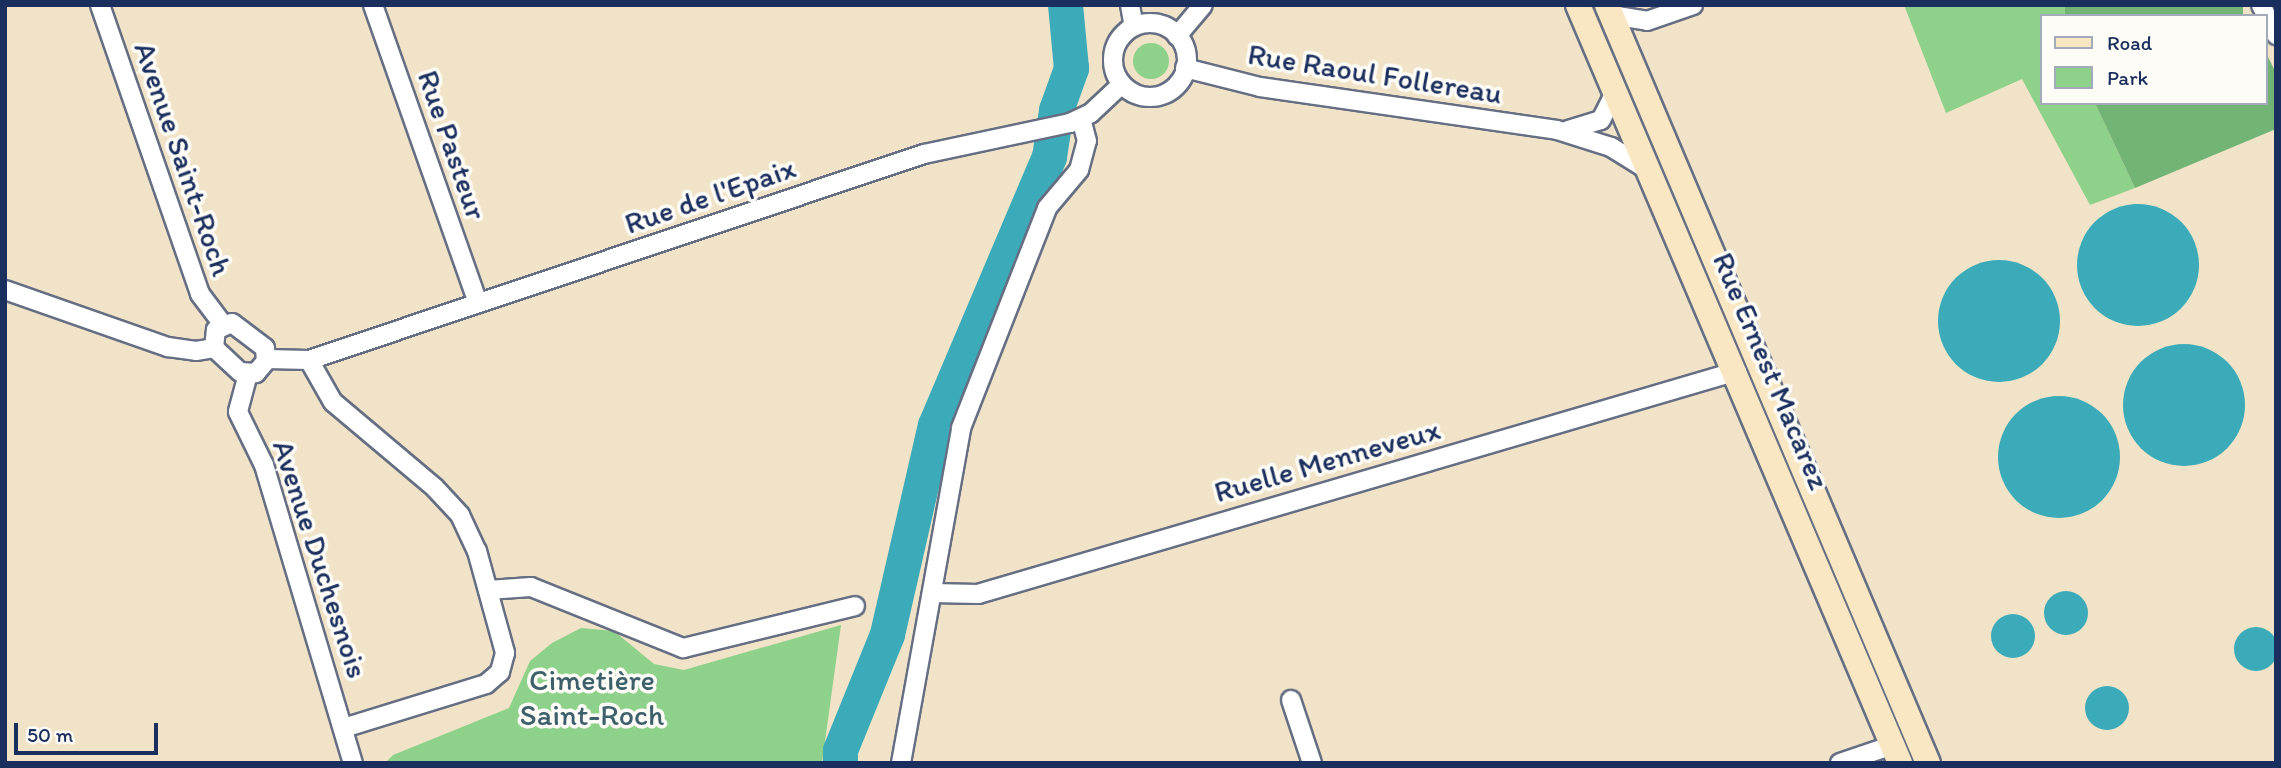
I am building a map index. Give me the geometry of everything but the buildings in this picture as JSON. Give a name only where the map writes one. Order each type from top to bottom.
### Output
[{"type":"main road","name":"Rue Ernest Macarez","points":[[1578,5],[1737,371],[1896,754]]},
{"type":"main road","name":"Rue Ernest Macarez","points":[[1609,10],[1928,763]]},
{"type":"street","name":"Avenue Saint-Roch","points":[[100,5],[200,294],[223,325]]},
{"type":"street","name":"Rue Pasteur","points":[[373,5],[478,303]]},
{"type":"street","points":[[1130,5],[1134,27]]},
{"type":"street","points":[[1177,36],[1203,5]]},
{"type":"street","points":[[1609,10],[1647,21],[1693,5]]},
{"type":"street","points":[[2267,17],[2276,36]]},
{"type":"street","points":[[1159,25],[1177,36],[1184,49],[1185,68],[1176,86],[1159,96],[1139,95],[1122,85],[1115,71],[1115,51],[1134,27],[1159,25]]},
{"type":"street","name":"Rue Raoul Follereau","points":[[1185,68],[1260,87],[1557,130],[1611,147],[1653,175]]},
{"type":"street","name":"Rue de l'Epaix","points":[[309,360],[924,154],[1076,121],[1122,85]]},
{"type":"street","name":"Rue Raoul Follereau","points":[[1557,130],[1595,124],[1607,114],[1616,90]]},
{"type":"street","points":[[901,763],[961,428],[1047,208],[1079,170],[1087,141],[1076,121]]},
{"type":"street","points":[[5,290],[168,347],[214,348],[248,374],[260,370],[267,359]]},
{"type":"street","points":[[214,348],[214,335],[223,325],[242,326],[262,344],[267,359]]},
{"type":"street","points":[[267,359],[309,360],[333,402],[454,506],[474,540],[505,653],[496,677],[486,684],[344,728]]},
{"type":"street","name":"Ruelle Menneveux","points":[[932,593],[978,594],[1737,371]]},
{"type":"street","name":"Avenue Duchesnois","points":[[248,374],[238,412],[268,477],[353,763]]},
{"type":"street","points":[[488,590],[531,587],[683,648],[855,606]]},
{"type":"street","points":[[1291,700],[1312,763]]},
{"type":"street","points":[[1840,763],[1896,754]]},
{"type":"green space","points":[[1904,5],[2065,5],[2065,14],[2039,14],[2039,105],[2096,105],[2135,188],[2090,205],[2022,79],[1946,113]]},
{"type":"green space","points":[[2065,5],[2243,5],[2243,14],[2065,14]]},
{"type":"green space","points":[[1151,43],[1164,48],[1169,61],[1164,74],[1151,79],[1138,74],[1133,61],[1138,48]]},
{"type":"green space","points":[[2267,55],[2276,73],[2276,129],[2135,188],[2096,105],[2267,105]]},
{"type":"green space","name":"Cimetière Saint-Roch","points":[[841,625],[822,763],[385,763],[393,755],[509,708],[530,661],[552,643],[581,628],[614,631],[654,664],[684,670]]},
{"type":"water","points":[[2138,204],[2161,209],[2181,222],[2194,242],[2199,265],[2194,288],[2181,308],[2161,321],[2138,326],[2115,321],[2095,308],[2082,288],[2077,265],[2082,242],[2095,222],[2115,209]]},
{"type":"water","points":[[1999,260],[2022,265],[2042,278],[2055,298],[2060,321],[2055,344],[2042,364],[2022,377],[1999,382],[1976,377],[1956,364],[1943,344],[1938,321],[1943,298],[1956,278],[1976,265]]},
{"type":"water","points":[[2184,344],[2207,349],[2227,362],[2240,382],[2245,405],[2240,428],[2227,448],[2207,461],[2184,466],[2161,461],[2141,448],[2128,428],[2123,405],[2128,382],[2141,362],[2161,349]]},
{"type":"water","points":[[2059,396],[2082,401],[2102,414],[2115,434],[2120,457],[2115,480],[2102,500],[2082,513],[2059,518],[2036,513],[2016,500],[2003,480],[1998,457],[2003,434],[2016,414],[2036,401]]},
{"type":"water","points":[[2066,591],[2082,597],[2088,613],[2082,629],[2066,635],[2050,629],[2044,613],[2050,597]]},
{"type":"water","points":[[2013,614],[2029,620],[2035,636],[2029,652],[2013,658],[1997,652],[1991,636],[1997,620]]},
{"type":"water","points":[[2256,627],[2271,634],[2278,649],[2271,664],[2256,671],[2241,664],[2234,649],[2241,634]]},
{"type":"water","points":[[2107,686],[2123,692],[2129,708],[2123,724],[2107,730],[2091,724],[2085,708],[2091,692]]},
{"type":"waterway","points":[[840,763],[840,750],[887,634],[935,425],[1049,157],[1056,110],[1071,68],[1065,5]]}]
